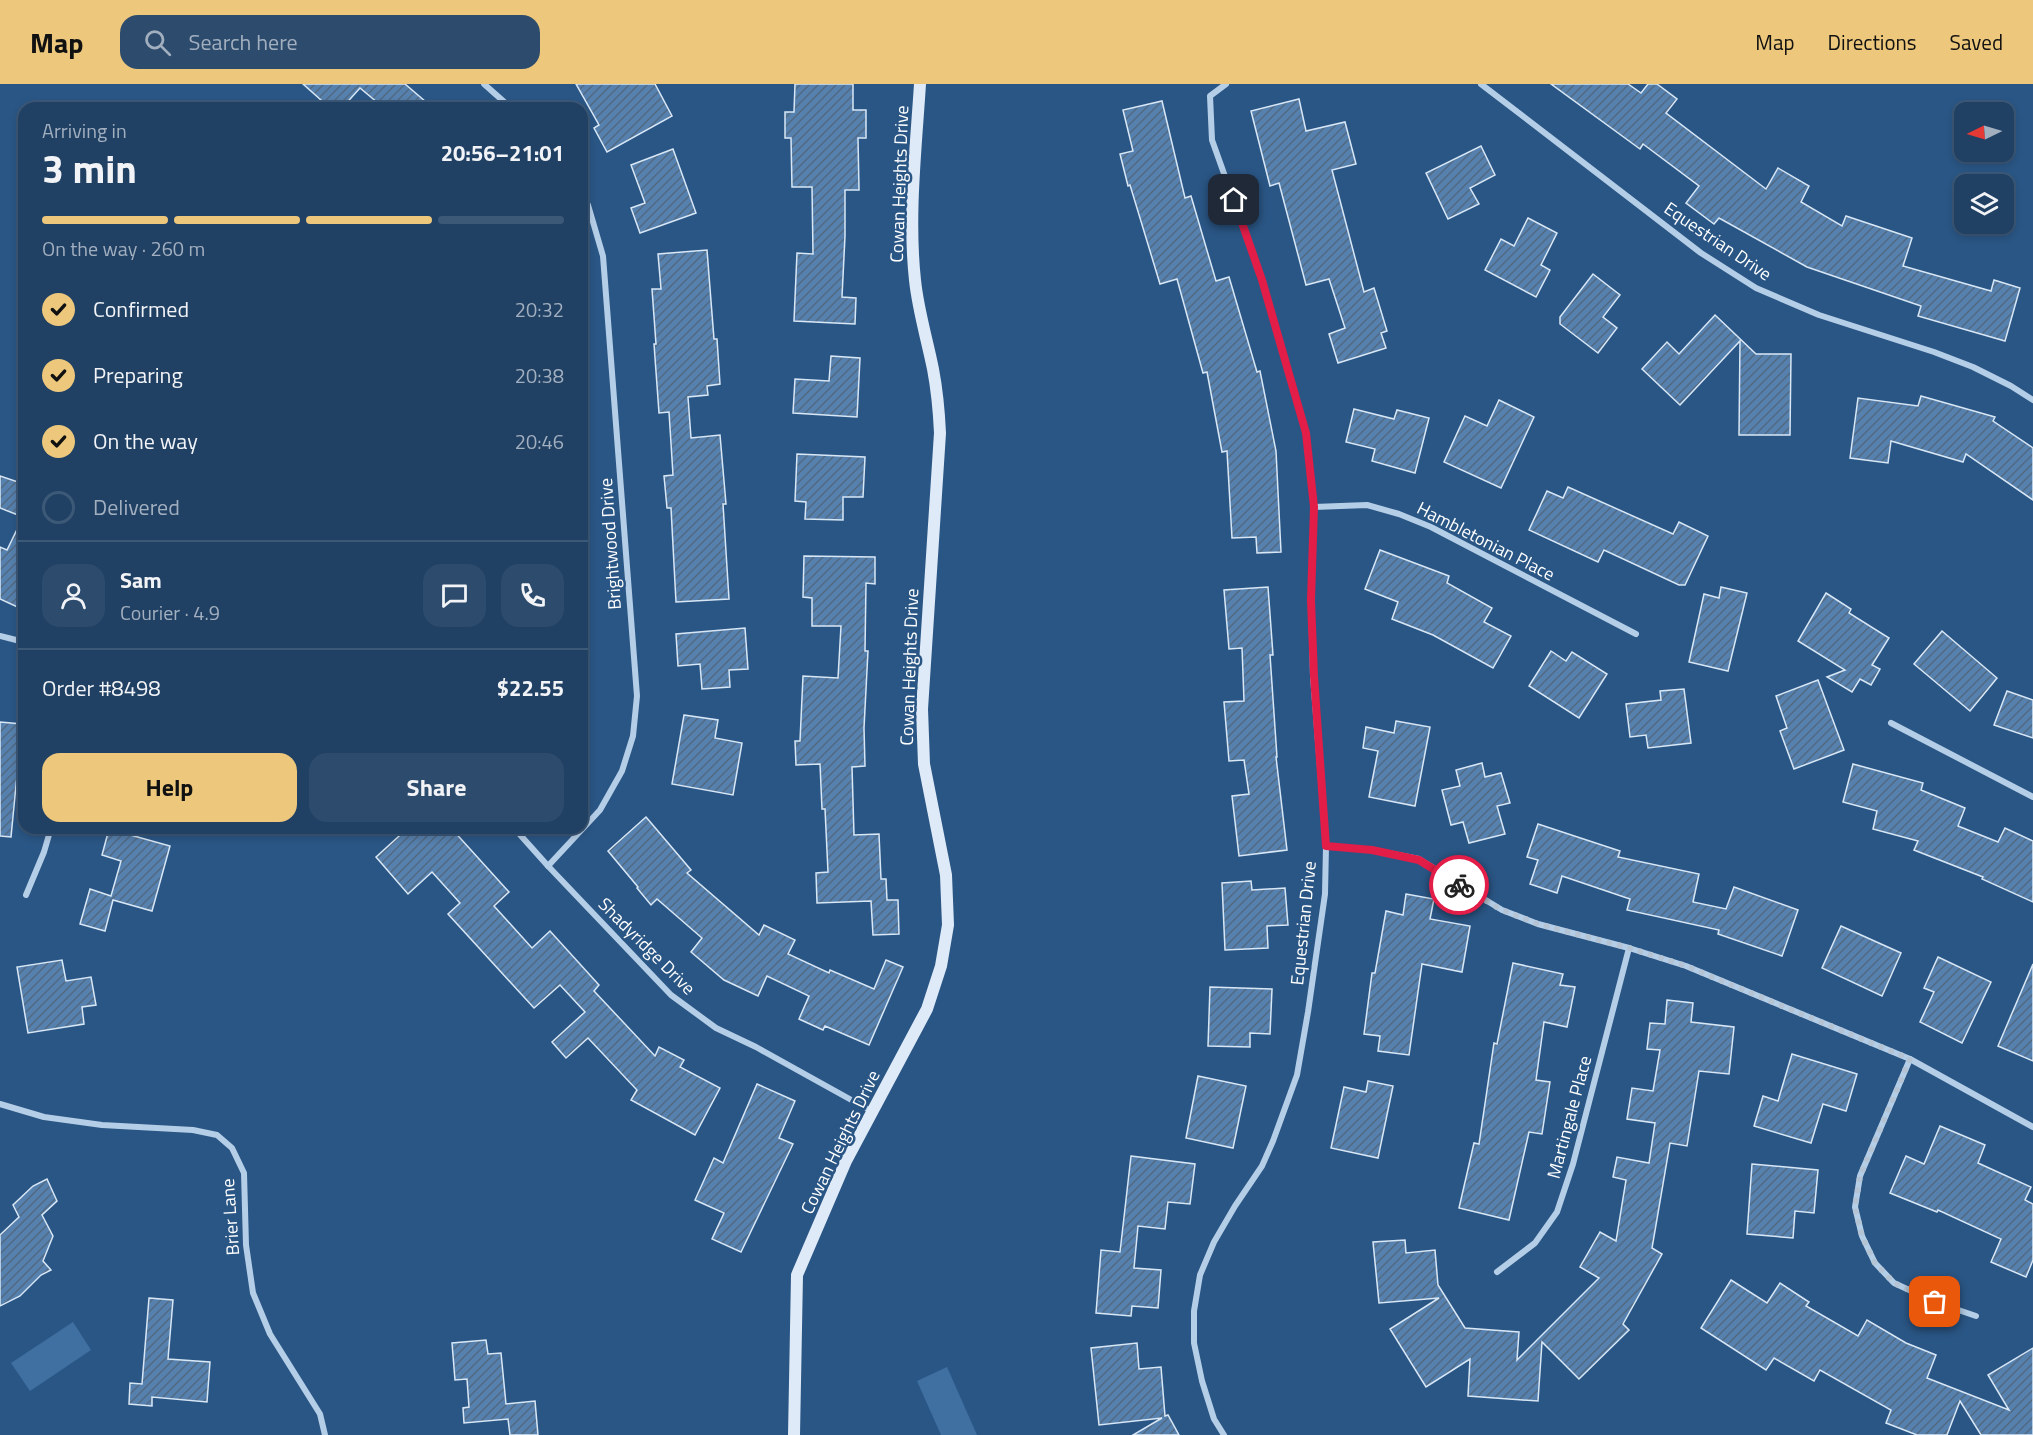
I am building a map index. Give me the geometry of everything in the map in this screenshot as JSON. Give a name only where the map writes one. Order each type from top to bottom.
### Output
[{"type":"street","points":[[484,84],[504,102]]},
{"type":"street","name":"Cowan Heights Drive","points":[[794,1435],[797,1275],[846,1161],[927,1009],[941,966],[948,925],[946,875],[924,764],[922,709],[940,433],[933,367],[922,324],[914,270],[914,200],[920,84]]},
{"type":"street","name":"Equestrian Drive","points":[[1224,1435],[1214,1419],[1202,1381],[1194,1343],[1194,1311],[1200,1275],[1214,1242],[1266,1158],[1296,1075],[1308,1012],[1325,894],[1326,846],[1311,600],[1314,507],[1306,433],[1262,280],[1212,140],[1210,96],[1226,84]]},
{"type":"street","name":"Equestrian Drive","points":[[1481,84],[1701,253],[1756,288],[1819,315],[1973,367],[2033,400]]},
{"type":"street","name":"Brightwood Drive","points":[[588,205],[603,256],[637,696],[633,736],[622,771],[600,810],[588,823]]},
{"type":"street","name":"Hambletonian Place","points":[[1314,507],[1367,506],[1399,514],[1431,527],[1636,634]]},
{"type":"street","points":[[0,636],[18,640]]},
{"type":"street","points":[[1891,723],[2033,796]]},
{"type":"street","points":[[26,895],[49,834]]},
{"type":"street","name":"Shadyridge Drive","points":[[519,834],[671,995],[716,1028],[756,1047],[873,1112]]},
{"type":"street","name":"Brightwood Drive","points":[[548,866],[578,834]]},
{"type":"street","points":[[1326,846],[1372,850],[1419,860],[1502,910],[1538,924],[1686,966],[1910,1059],[2033,1127]]},
{"type":"street","name":"Martingale Place","points":[[1497,1272],[1535,1243],[1557,1212],[1573,1164],[1629,948]]},
{"type":"street","points":[[1910,1059],[1860,1176],[1855,1207],[1862,1236],[1875,1263],[1894,1283],[1935,1302],[1976,1316]]},
{"type":"street","name":"Brier Lane","points":[[0,1104],[44,1117],[102,1125],[193,1130],[217,1136],[232,1148],[244,1173],[246,1245],[253,1293],[270,1334],[320,1414],[325,1435]]},
{"type":"shaded area","points":[[73,1322],[91,1350],[30,1391],[11,1363]]},
{"type":"shaded area","points":[[947,1367],[977,1435],[941,1435],[917,1381]]},
{"type":"building","points":[[303,84],[405,84],[426,102],[377,102],[360,88],[347,102],[323,102]]},
{"type":"building","points":[[576,84],[655,84],[672,116],[607,152],[594,128],[599,125]]},
{"type":"building","points":[[795,84],[853,84],[853,110],[866,110],[866,138],[858,138],[859,190],[845,190],[842,297],[856,298],[855,324],[794,321],[797,253],[813,254],[812,187],[792,187],[791,138],[785,138],[785,112],[794,112]]},
{"type":"building","points":[[1551,84],[1628,84],[1641,93],[1648,84],[1657,84],[1677,99],[1666,113],[1766,189],[1778,168],[1809,186],[1801,202],[1842,226],[1846,216],[1912,238],[1903,266],[1991,291],[1994,280],[2020,288],[2005,341],[1918,316],[1921,306],[1807,267],[1719,218],[1714,224],[1686,203],[1699,186],[1643,144],[1640,149]]},
{"type":"building","points":[[1299,99],[1306,131],[1345,122],[1356,164],[1332,170],[1364,292],[1374,288],[1387,331],[1381,333],[1386,348],[1338,363],[1329,334],[1345,328],[1329,279],[1306,285],[1279,183],[1270,186],[1251,111]]},
{"type":"building","points":[[1162,101],[1185,198],[1191,196],[1216,281],[1229,277],[1257,372],[1260,371],[1276,451],[1281,552],[1257,553],[1256,537],[1232,538],[1227,451],[1222,452],[1207,372],[1203,373],[1177,279],[1160,284],[1130,185],[1128,186],[1120,154],[1133,151],[1123,110]]},
{"type":"building","points":[[1481,146],[1495,175],[1470,188],[1479,204],[1448,219],[1426,173]]},
{"type":"building","points":[[673,149],[696,213],[640,233],[631,208],[645,203],[631,165]]},
{"type":"building","points":[[1528,218],[1557,233],[1541,265],[1550,270],[1536,297],[1485,270],[1501,239],[1514,246]]},
{"type":"building","points":[[707,250],[720,384],[707,386],[708,395],[688,397],[691,438],[720,435],[726,504],[723,504],[729,599],[676,602],[671,508],[667,508],[664,476],[673,475],[669,412],[659,413],[652,289],[661,289],[658,254]]},
{"type":"building","points":[[1593,274],[1620,295],[1603,317],[1617,328],[1598,353],[1560,324],[1560,317]]},
{"type":"building","points":[[1715,315],[1756,354],[1791,354],[1790,435],[1739,435],[1740,341],[1680,405],[1642,369],[1667,342],[1679,354]]},
{"type":"building","points":[[831,356],[860,358],[857,417],[793,413],[795,379],[829,381]]},
{"type":"building","points":[[1921,396],[1995,417],[1993,421],[2033,448],[2033,500],[1966,454],[1963,462],[1891,441],[1888,463],[1850,458],[1858,398],[1918,406]]},
{"type":"building","points":[[1499,400],[1534,417],[1501,488],[1444,462],[1465,416],[1487,426]]},
{"type":"building","points":[[1354,409],[1394,419],[1397,410],[1429,418],[1415,473],[1372,461],[1375,449],[1346,442]]},
{"type":"building","points":[[797,454],[865,457],[863,497],[843,497],[843,520],[805,519],[806,502],[795,501]]},
{"type":"building","points":[[0,476],[18,482],[18,515],[0,508]]},
{"type":"building","points":[[1568,487],[1673,534],[1679,522],[1708,536],[1685,585],[1679,585],[1604,550],[1598,562],[1529,530],[1547,491],[1563,498]]},
{"type":"building","points":[[18,527],[18,607],[0,599],[0,547],[7,550]]},
{"type":"building","points":[[1380,550],[1449,576],[1447,583],[1492,608],[1484,622],[1511,636],[1493,668],[1433,635],[1392,619],[1398,602],[1365,589]]},
{"type":"building","points":[[804,556],[875,557],[875,584],[866,583],[865,651],[868,651],[864,728],[865,766],[852,767],[854,835],[879,834],[881,879],[886,879],[887,900],[898,900],[899,934],[873,935],[871,901],[817,903],[816,873],[828,872],[820,764],[796,765],[795,741],[800,741],[803,676],[838,678],[841,626],[812,626],[812,598],[803,597]]},
{"type":"building","points":[[1268,587],[1276,757],[1287,850],[1239,856],[1232,796],[1249,794],[1244,760],[1229,761],[1224,702],[1244,701],[1242,648],[1229,649],[1224,590]]},
{"type":"building","points":[[1721,587],[1747,593],[1728,671],[1689,662],[1704,594],[1719,598]]},
{"type":"building","points":[[1826,593],[1851,609],[1849,613],[1889,638],[1872,665],[1880,669],[1871,685],[1860,679],[1852,692],[1827,677],[1845,670],[1798,641]]},
{"type":"building","points":[[745,628],[748,669],[729,670],[730,687],[702,689],[700,664],[678,666],[676,634]]},
{"type":"building","points":[[1942,631],[1997,678],[1970,711],[1914,664]]},
{"type":"building","points":[[1551,651],[1566,661],[1572,652],[1607,674],[1579,718],[1529,686]]},
{"type":"building","points":[[1818,680],[1844,750],[1794,769],[1780,731],[1787,728],[1776,696]]},
{"type":"building","points":[[1684,689],[1691,743],[1648,748],[1646,735],[1630,737],[1626,704],[1661,700],[1660,691]]},
{"type":"building","points":[[2007,691],[2033,700],[2033,738],[1994,725]]},
{"type":"building","points":[[684,715],[718,720],[715,738],[742,743],[733,795],[672,784]]},
{"type":"building","points":[[1396,721],[1430,727],[1415,806],[1369,797],[1378,751],[1363,748],[1366,727],[1394,733]]},
{"type":"building","points":[[0,722],[18,724],[18,765],[11,837],[0,836]]},
{"type":"building","points":[[1482,763],[1485,777],[1501,773],[1510,803],[1497,806],[1505,834],[1469,843],[1463,822],[1451,825],[1442,790],[1460,786],[1456,770]]},
{"type":"building","points":[[1853,764],[1923,783],[1921,790],[1965,808],[1958,826],[1998,842],[2005,828],[2033,841],[2033,902],[1982,879],[1983,877],[1914,850],[1918,841],[1873,829],[1877,811],[1843,802]]},
{"type":"building","points":[[646,817],[691,870],[687,873],[759,935],[764,925],[795,940],[788,954],[829,973],[830,970],[874,989],[886,960],[903,967],[869,1045],[825,1026],[823,1030],[799,1019],[809,996],[767,976],[758,996],[724,980],[691,952],[702,938],[657,899],[651,905],[608,851]]},
{"type":"building","points":[[1538,824],[1620,851],[1618,857],[1699,874],[1693,902],[1726,909],[1734,887],[1798,910],[1782,956],[1718,934],[1719,930],[1627,910],[1630,899],[1562,876],[1557,893],[1530,884],[1538,860],[1527,857]]},
{"type":"building","points":[[108,834],[127,834],[170,846],[152,911],[113,900],[105,931],[80,924],[90,889],[111,896],[121,861],[102,855]]},
{"type":"building","points":[[401,834],[456,834],[509,892],[494,906],[532,948],[550,931],[599,985],[594,991],[655,1056],[659,1047],[684,1060],[680,1067],[720,1088],[695,1135],[631,1100],[637,1090],[588,1038],[566,1058],[552,1042],[585,1012],[560,985],[534,1008],[448,914],[460,903],[432,872],[408,894],[376,857]]},
{"type":"building","points":[[1251,881],[1252,890],[1285,888],[1288,925],[1267,926],[1268,948],[1225,950],[1222,883]]},
{"type":"building","points":[[1406,894],[1434,899],[1430,919],[1470,926],[1462,972],[1422,964],[1409,1055],[1378,1051],[1380,1036],[1364,1034],[1372,973],[1375,973],[1386,911],[1403,915]]},
{"type":"building","points":[[1841,926],[1901,953],[1882,996],[1822,968]]},
{"type":"building","points":[[1938,957],[1991,982],[1962,1043],[1920,1022],[1934,992],[1924,988]]},
{"type":"building","points":[[62,960],[66,981],[91,977],[96,1005],[82,1007],[84,1024],[28,1033],[17,967]]},
{"type":"building","points":[[1513,963],[1563,974],[1560,985],[1575,987],[1567,1027],[1544,1022],[1536,1080],[1550,1082],[1542,1134],[1529,1132],[1509,1220],[1459,1208],[1474,1143],[1479,1144],[1494,1043],[1497,1044]]},
{"type":"building","points":[[2033,964],[2033,1061],[1998,1046]]},
{"type":"building","points":[[1210,987],[1272,989],[1270,1034],[1250,1033],[1250,1047],[1208,1046]]},
{"type":"building","points":[[1667,1000],[1693,1003],[1691,1022],[1734,1027],[1729,1074],[1699,1071],[1687,1146],[1670,1143],[1652,1248],[1662,1254],[1623,1324],[1629,1330],[1579,1379],[1542,1342],[1538,1401],[1468,1396],[1470,1359],[1426,1387],[1390,1329],[1439,1298],[1379,1303],[1373,1242],[1405,1240],[1406,1253],[1435,1250],[1438,1285],[1465,1328],[1519,1332],[1517,1360],[1599,1278],[1580,1267],[1600,1232],[1616,1241],[1626,1180],[1613,1177],[1617,1157],[1649,1163],[1655,1123],[1627,1119],[1632,1088],[1653,1091],[1660,1050],[1647,1049],[1650,1023],[1665,1024]]},
{"type":"building","points":[[1792,1054],[1857,1074],[1846,1111],[1823,1104],[1811,1143],[1754,1126],[1763,1096],[1778,1101]]},
{"type":"building","points":[[1198,1076],[1246,1086],[1233,1148],[1186,1138]]},
{"type":"building","points":[[1368,1081],[1393,1086],[1378,1158],[1331,1148],[1344,1087],[1366,1092]]},
{"type":"building","points":[[757,1084],[795,1101],[779,1138],[793,1144],[741,1252],[712,1239],[724,1213],[695,1200],[714,1158],[723,1163]]},
{"type":"building","points":[[1940,1126],[1985,1145],[1978,1163],[2031,1187],[2025,1200],[2033,1204],[2033,1260],[2026,1277],[1991,1262],[2001,1239],[1938,1210],[1937,1212],[1890,1193],[1906,1156],[1924,1164]]},
{"type":"building","points":[[1131,1156],[1195,1164],[1190,1204],[1168,1202],[1165,1229],[1138,1226],[1134,1268],[1161,1270],[1158,1308],[1132,1306],[1131,1316],[1096,1313],[1101,1250],[1120,1252]]},
{"type":"building","points":[[1752,1164],[1818,1170],[1814,1213],[1795,1211],[1793,1238],[1747,1234]]},
{"type":"building","points":[[47,1179],[57,1201],[42,1215],[53,1236],[43,1261],[51,1270],[41,1275],[20,1296],[0,1306],[0,1235],[19,1217],[13,1205],[33,1186]]},
{"type":"building","points":[[1731,1280],[1767,1303],[1780,1283],[1809,1302],[1806,1306],[1858,1336],[1867,1320],[1906,1343],[1936,1355],[1927,1378],[2009,1410],[1988,1375],[2033,1348],[2033,1435],[1981,1435],[1960,1401],[1947,1435],[1917,1435],[1886,1423],[1891,1410],[1820,1370],[1814,1381],[1774,1358],[1766,1370],[1701,1328]]},
{"type":"building","points":[[149,1298],[173,1300],[168,1359],[210,1362],[207,1402],[152,1397],[152,1406],[129,1404],[130,1383],[142,1384]]},
{"type":"building","points":[[486,1340],[488,1354],[501,1353],[506,1404],[535,1401],[538,1435],[510,1435],[508,1419],[464,1423],[463,1408],[469,1407],[467,1379],[455,1380],[452,1343]]},
{"type":"building","points":[[1137,1343],[1139,1369],[1161,1367],[1165,1416],[1168,1415],[1179,1435],[1133,1435],[1162,1418],[1099,1425],[1091,1348]]},
{"type":"way so far","points":[[1459,885],[1502,910],[1538,924],[1686,966],[1910,1059],[1860,1176],[1855,1207],[1862,1236],[1875,1263],[1894,1283],[1935,1302]]},
{"type":"route","points":[[1234,200],[1262,280],[1306,433],[1314,507],[1311,600],[1326,846],[1348,846],[1419,860],[1459,885]]}]
